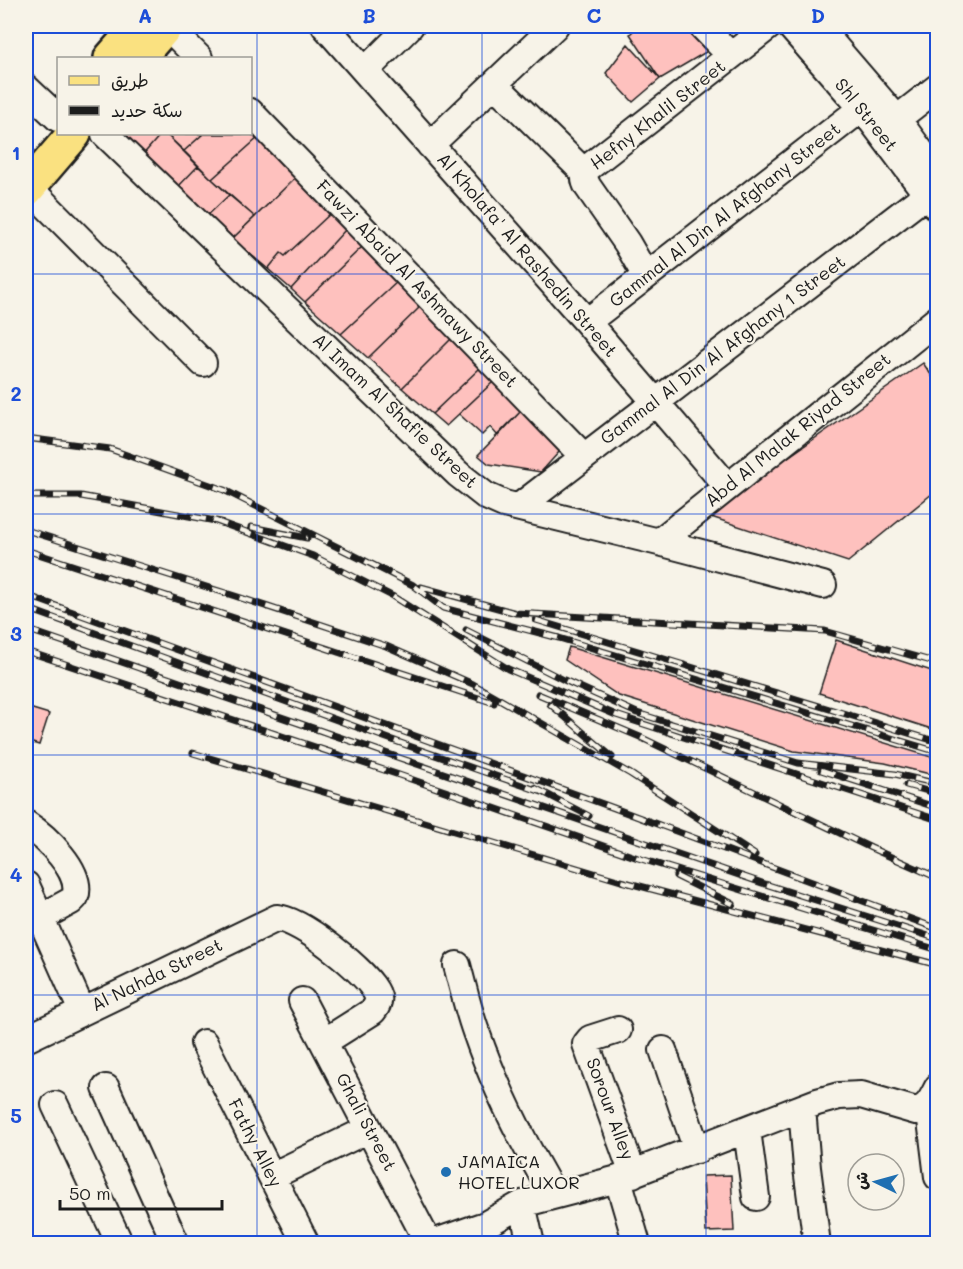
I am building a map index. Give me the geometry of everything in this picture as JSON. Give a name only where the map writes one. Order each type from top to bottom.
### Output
[{"type":"main road","points":[[112,57],[147,31]]},
{"type":"main road","points":[[26,179],[57,122]]},
{"type":"main road","points":[[26,179],[73,135]]},
{"type":"street","name":"Al Kholafa' Al Rashedin Street","points":[[325,26],[587,322],[727,486]]},
{"type":"street","points":[[365,71],[410,26]]},
{"type":"street","points":[[430,145],[555,26]]},
{"type":"street","points":[[702,26],[731,56]]},
{"type":"street","name":"Hefny Khalil Street","points":[[646,276],[627,243],[588,187],[584,180],[585,173],[589,167],[769,26]]},
{"type":"street","name":"Shl Street","points":[[790,26],[820,32],[897,119],[935,197]]},
{"type":"street","points":[[147,31],[197,57]]},
{"type":"street","name":"Shl Street","points":[[820,32],[862,108],[935,197]]},
{"type":"street","points":[[494,84],[585,173]]},
{"type":"street","points":[[897,119],[938,87]]},
{"type":"street","points":[[26,88],[57,119]]},
{"type":"street","name":"Gammal Al Din Al Afghany Street","points":[[587,322],[862,108]]},
{"type":"street","name":"Fawzi Abaid Al Ashmawy Street","points":[[252,114],[584,457]]},
{"type":"street","name":"Al Imam Al Shafie Street","points":[[106,135],[471,486],[486,496],[504,504],[822,585]]},
{"type":"street","points":[[26,179],[203,363]]},
{"type":"street","name":"Gammal Al Din Al Afghany 1 Street","points":[[519,507],[656,402],[935,197]]},
{"type":"street","name":"Abd Al Malak Riyad Street","points":[[659,542],[938,319]]},
{"type":"street","points":[[26,824],[39,832],[55,848],[68,866],[76,886],[75,897],[71,901],[40,918]]},
{"type":"street","points":[[26,885],[82,1011]]},
{"type":"street","name":"Al Nahda Street","points":[[26,1040],[270,919],[283,918],[347,959],[377,992],[377,1005],[373,1011],[324,1042]]},
{"type":"street","points":[[457,965],[475,1030],[490,1071],[523,1141],[554,1195]]},
{"type":"street","name":"Ghali Street","points":[[302,1001],[369,1129],[438,1242]]},
{"type":"street","name":"Sorour Alley","points":[[618,1030],[590,1040],[586,1044],[626,1176]]},
{"type":"street","name":"Fathy Alley","points":[[204,1043],[306,1244]]},
{"type":"street","points":[[663,1050],[697,1150]]},
{"type":"street","points":[[106,1088],[176,1244]]},
{"type":"street","points":[[438,1242],[485,1225],[522,1204],[626,1176],[839,1096],[861,1095],[916,1111],[924,1109],[933,1095]]},
{"type":"street","points":[[933,1095],[938,1177]]},
{"type":"street","points":[[56,1105],[120,1244]]},
{"type":"street","points":[[802,1108],[817,1244]]},
{"type":"street","points":[[272,1176],[369,1129]]},
{"type":"street","points":[[747,1130],[756,1197]]},
{"type":"street","points":[[626,1176],[637,1244]]},
{"type":"street","points":[[522,1204],[531,1244]]},
{"type":"building","points":[[638,26],[688,26],[711,49],[660,79],[630,34]]},
{"type":"building","points":[[628,44],[660,79],[633,102],[606,73]]},
{"type":"building","points":[[252,130],[259,137],[212,179],[184,151],[202,135],[252,135]]},
{"type":"building","points":[[115,135],[160,135],[141,157]]},
{"type":"building","points":[[160,135],[167,135],[198,166],[176,189],[141,157]]},
{"type":"building","points":[[167,135],[202,135],[184,151]]},
{"type":"building","points":[[259,137],[296,177],[255,217],[212,179]]},
{"type":"building","points":[[198,166],[229,195],[207,216],[176,189]]},
{"type":"building","points":[[296,177],[331,213],[285,256],[281,253],[268,269],[232,239]]},
{"type":"building","points":[[229,195],[255,217],[232,239],[207,216]]},
{"type":"building","points":[[331,213],[346,229],[291,289],[268,269],[281,253],[285,256]]},
{"type":"building","points":[[346,229],[363,246],[305,302],[291,289]]},
{"type":"building","points":[[363,246],[398,281],[341,334],[305,302]]},
{"type":"building","points":[[398,281],[421,306],[368,358],[341,334]]},
{"type":"building","points":[[421,306],[451,339],[402,388],[368,358]]},
{"type":"building","points":[[451,339],[480,368],[432,414],[402,388]]},
{"type":"building","points":[[923,363],[938,385],[938,489],[848,562],[705,515]]},
{"type":"building","points":[[480,368],[493,382],[446,426],[432,414]]},
{"type":"building","points":[[493,382],[521,411],[498,436],[490,427],[482,435],[459,414]]},
{"type":"building","points":[[521,411],[560,451],[541,472],[489,464],[478,455]]},
{"type":"building","points":[[836,640],[938,673],[938,731],[819,693]]},
{"type":"building","points":[[569,647],[938,759],[938,776],[885,763],[794,751],[619,696],[565,660]]},
{"type":"building","points":[[26,707],[49,714],[39,745],[26,741]]},
{"type":"building","points":[[731,1175],[734,1231],[706,1232],[703,1176]]},
{"type":"railway","points":[[26,438],[110,449],[224,490],[413,585],[443,608],[559,638],[938,752]]},
{"type":"railway","points":[[26,496],[81,496],[221,522]]},
{"type":"railway","points":[[213,520],[313,556],[392,596],[508,669],[616,715],[938,820]]},
{"type":"railway","points":[[251,527],[307,538]]},
{"type":"railway","points":[[26,530],[386,646],[473,684],[634,776]]},
{"type":"railway","points":[[26,550],[494,703]]},
{"type":"railway","points":[[421,587],[516,613],[825,631],[938,663]]},
{"type":"railway","points":[[26,595],[614,808],[938,929]]},
{"type":"railway","points":[[26,608],[542,792]]},
{"type":"railway","points":[[536,620],[938,742]]},
{"type":"railway","points":[[26,629],[762,883],[938,939]]},
{"type":"railway","points":[[466,630],[564,680],[637,713],[798,763],[895,774],[938,784]]},
{"type":"railway","points":[[26,651],[399,775],[638,858],[938,950]]},
{"type":"railway","points":[[538,694],[640,737],[938,878]]},
{"type":"railway","points":[[550,704],[612,757]]},
{"type":"railway","points":[[193,753],[621,881],[938,965]]},
{"type":"railway","points":[[821,770],[938,808]]},
{"type":"railway","points":[[629,773],[755,855]]},
{"type":"railway","points":[[906,785],[938,794]]},
{"type":"railway","points":[[535,788],[589,816]]},
{"type":"railway","points":[[676,876],[733,904]]},
{"type":"place","name":"JAMAICA HOTEL LUXOR","points":[[446,1172]]}]
